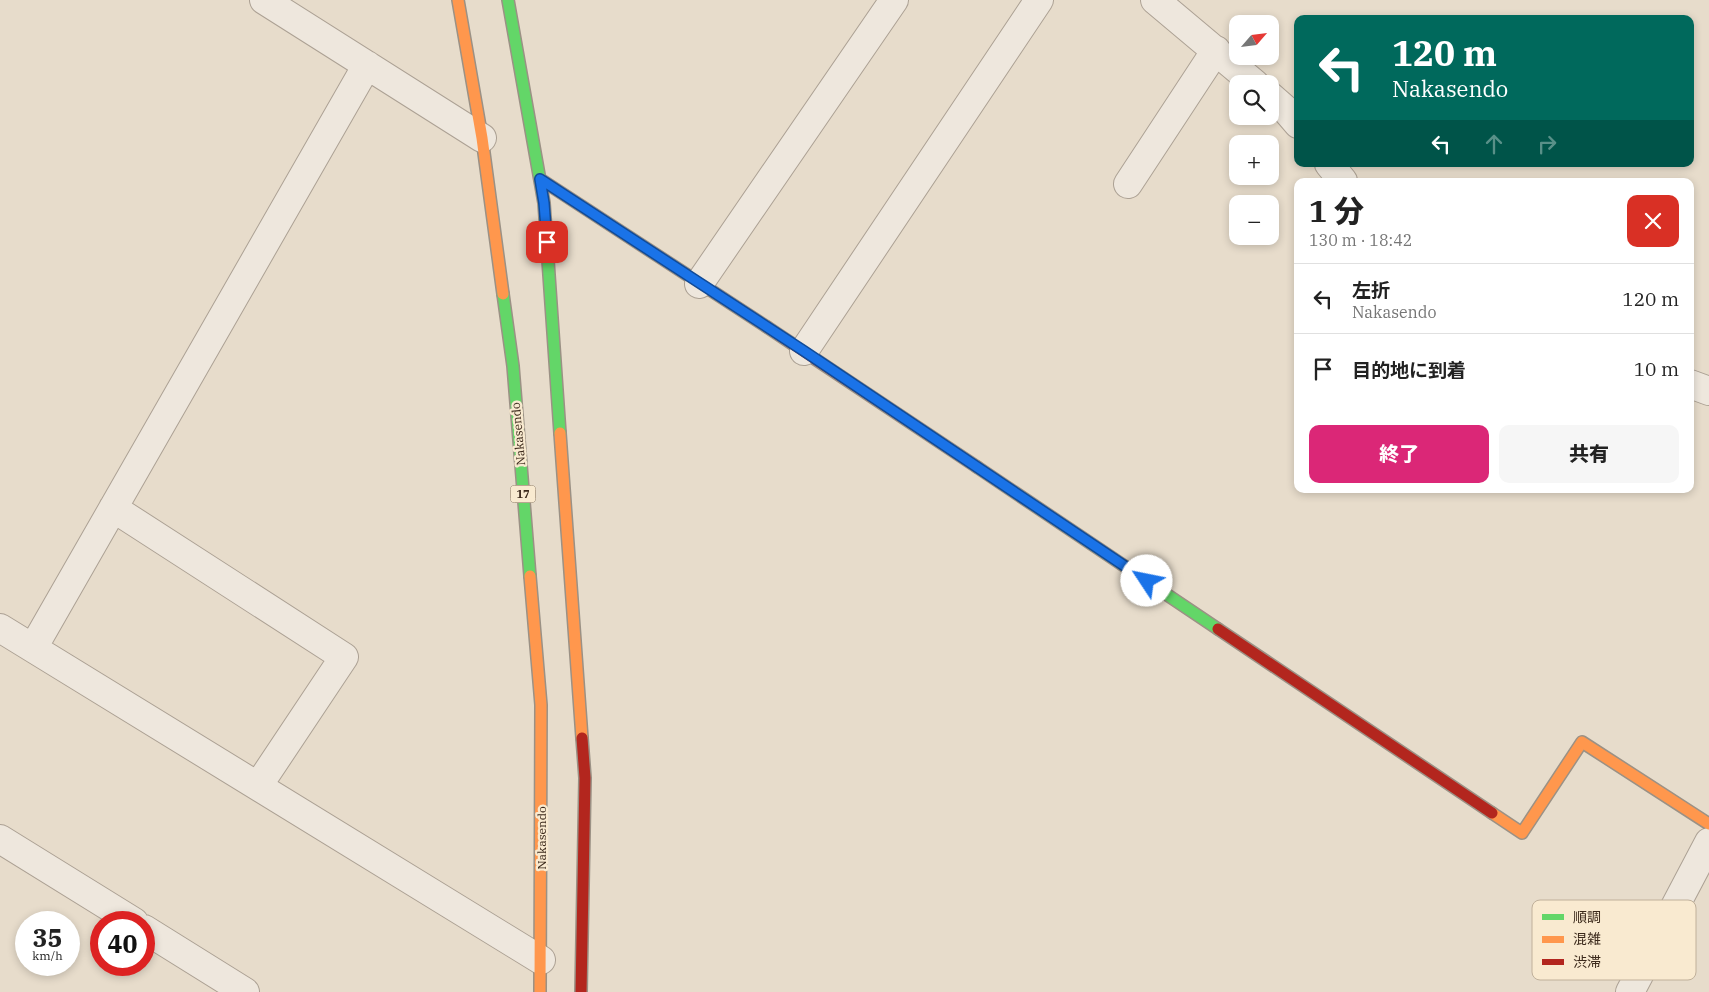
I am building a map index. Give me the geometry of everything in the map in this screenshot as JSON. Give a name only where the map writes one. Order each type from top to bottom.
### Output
[{"type":"main road","name":"Nakasendo","points":[[458,0],[482,138],[512,366],[541,704],[540,992]]},
{"type":"main road","points":[[508,0],[546,223],[585,778],[581,992]]},
{"type":"main road","points":[[540,179],[804,351],[1522,833],[1582,742],[1709,824]]},
{"type":"street","points":[[264,0],[482,138]]},
{"type":"street","points":[[699,284],[894,0]]},
{"type":"street","points":[[804,351],[1039,0]]},
{"type":"street","points":[[1155,0],[1245,75]]},
{"type":"street","points":[[1128,184],[1216,50]]},
{"type":"street","points":[[33,648],[366,65]]},
{"type":"street","points":[[1331,167],[1341,178]]},
{"type":"street","points":[[1694,386],[1709,392]]},
{"type":"street","points":[[113,508],[344,657],[258,786]]},
{"type":"street","points":[[0,628],[541,960]]},
{"type":"street","points":[[0,839],[116,911]]},
{"type":"street","points":[[1678,900],[1709,842]]},
{"type":"street","points":[[155,936],[245,992]]},
{"type":"street","points":[[1630,992],[1636,980]]},
{"type":"traffic: fast","points":[[508,0],[544,203],[560,433]]},
{"type":"traffic: fast","points":[[503,294],[513,366],[530,576]]},
{"type":"traffic: fast","points":[[977,467],[1218,629]]},
{"type":"traffic: slow","points":[[458,0],[482,138],[503,294]]},
{"type":"traffic: slow","points":[[540,179],[767,327]]},
{"type":"traffic: slow","points":[[560,433],[582,738]]},
{"type":"traffic: slow","points":[[530,576],[541,705],[540,992]]},
{"type":"traffic: slow","points":[[1492,813],[1522,833],[1582,742],[1709,824]]},
{"type":"traffic: jam","points":[[767,327],[977,467]]},
{"type":"traffic: jam","points":[[1218,629],[1492,813]]},
{"type":"traffic: jam","points":[[581,992],[585,778],[582,738]]},
{"type":"route","points":[[547,242],[540,179],[804,351],[1147,581]]}]
